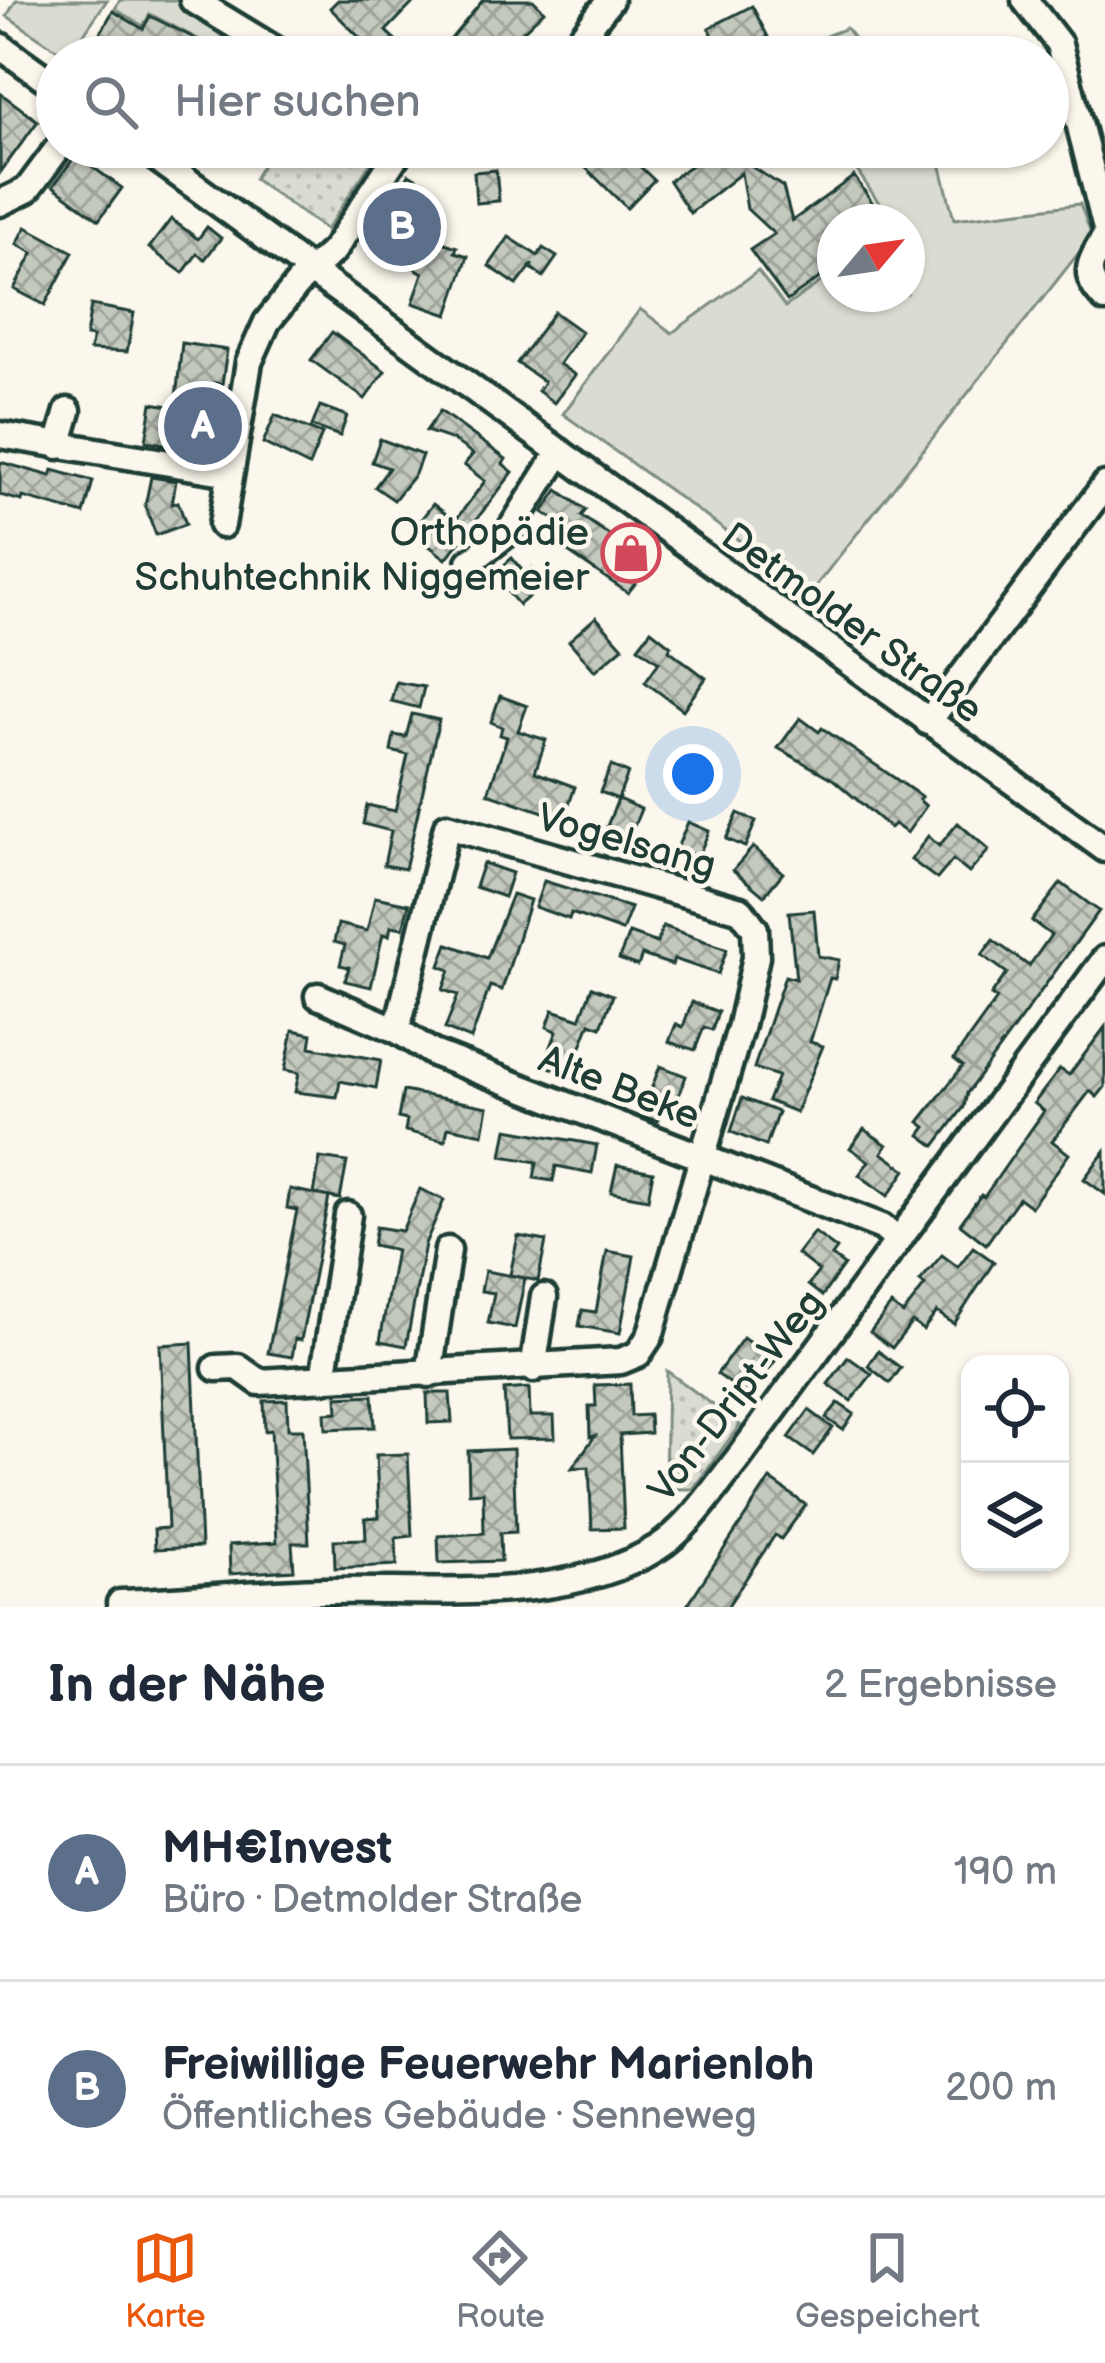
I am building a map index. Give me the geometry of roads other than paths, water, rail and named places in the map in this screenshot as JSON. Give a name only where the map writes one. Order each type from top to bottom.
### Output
[{"type":"street","points":[[193,0],[252,36]]},
{"type":"street","points":[[582,36],[610,0]]},
{"type":"street","points":[[1025,0],[1053,36]]},
{"type":"street","points":[[0,46],[36,72]]},
{"type":"street","points":[[1069,83],[1105,225]]},
{"type":"street","points":[[0,203],[27,190],[43,168]]},
{"type":"street","name":"Detmolder Straße","points":[[170,168],[1105,849]]},
{"type":"street","points":[[222,525],[249,362],[267,322],[334,250],[388,168]]},
{"type":"street","points":[[1105,237],[1087,268],[1089,281],[1105,299]]},
{"type":"street","points":[[58,446],[68,411]]},
{"type":"street","points":[[0,435],[230,473]]},
{"type":"street","points":[[470,562],[509,532],[560,452]]},
{"type":"street","points":[[928,722],[1105,485]]},
{"type":"street","name":"Vogelsang","points":[[397,1030],[447,826],[741,910],[755,929],[756,956],[741,1025],[701,1155]]},
{"type":"street","name":"Von-Dript-Weg","points":[[120,1603],[561,1585],[610,1571],[658,1547],[686,1523],[1105,959]]},
{"type":"street","name":"Alte Beke","points":[[318,996],[397,1030],[434,1053],[882,1228],[897,1240]]},
{"type":"street","points":[[216,1368],[238,1367],[260,1382],[533,1369],[621,1361],[638,1354],[650,1336],[701,1155]]},
{"type":"street","points":[[322,1379],[348,1215]]},
{"type":"street","points":[[429,1373],[448,1250]]},
{"type":"street","points":[[533,1369],[544,1297]]},
{"type":"place","name":"Freiwillige Feuerwehr Marienloh","points":[[402,227]]},
{"type":"place","name":"MH€Invest","points":[[203,426]]},
{"type":"place","name":"Orthopädie Schuhtechnik Niggemeier","points":[[631,553]]}]
